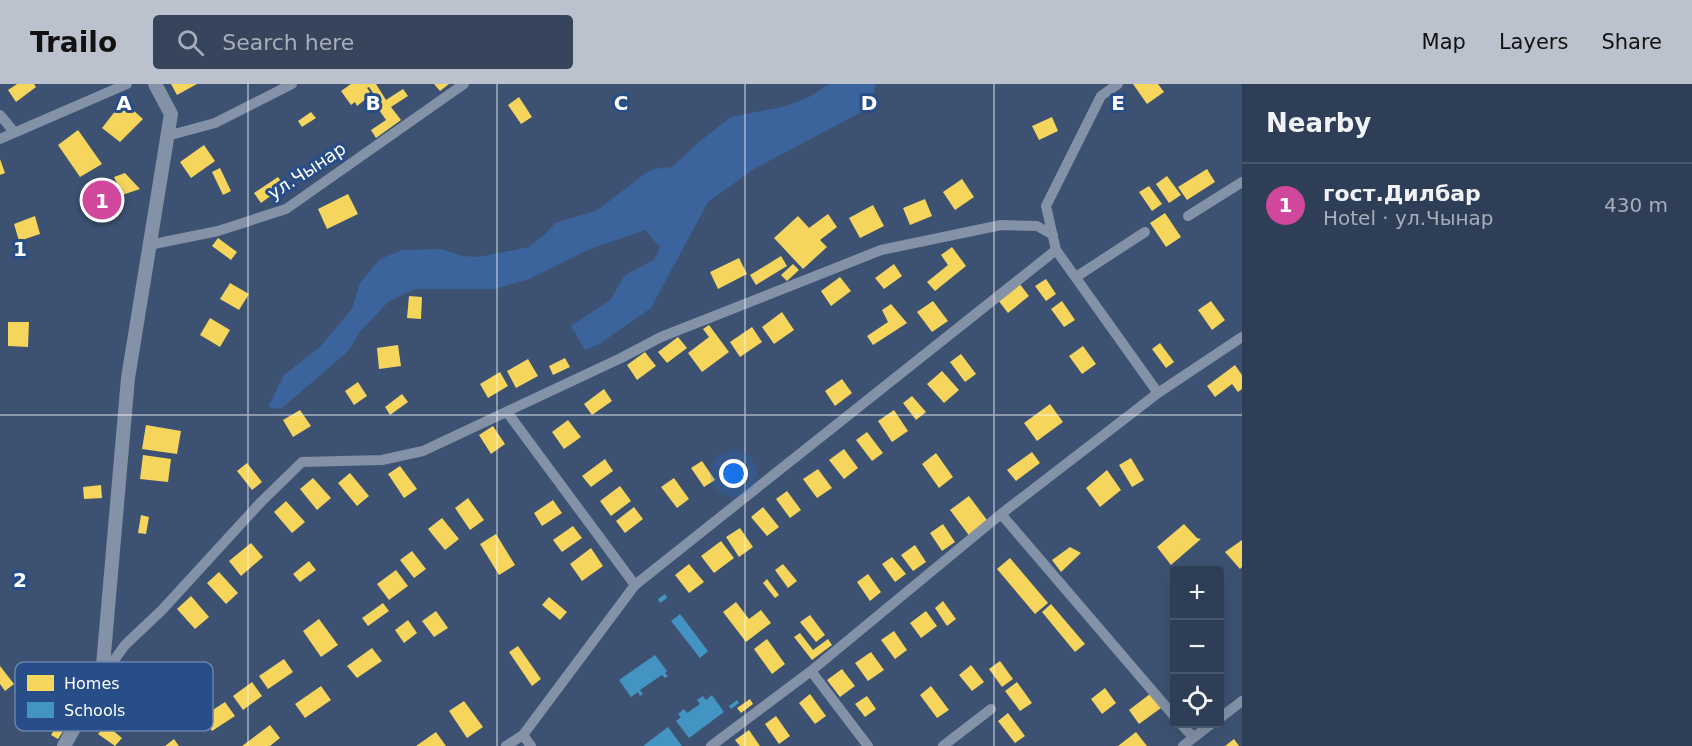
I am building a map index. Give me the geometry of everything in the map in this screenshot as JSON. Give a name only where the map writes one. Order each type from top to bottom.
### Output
[{"type":"street","points":[[0,138],[127,84]]},
{"type":"street","points":[[103,662],[128,378],[171,114],[155,84]]},
{"type":"street","points":[[167,136],[215,123],[292,84]]},
{"type":"street","name":"ул.Чынар","points":[[149,245],[218,231],[286,209],[464,84]]},
{"type":"street","points":[[1118,84],[1101,96],[1046,206],[1056,250],[1158,393]]},
{"type":"street","points":[[0,115],[14,132]]},
{"type":"street","points":[[1188,216],[1242,182]]},
{"type":"street","points":[[113,662],[125,645],[162,610],[261,502],[302,462],[382,459],[423,451],[661,337],[881,250],[1001,225],[1037,226],[1053,235]]},
{"type":"street","points":[[1076,277],[1145,232]]},
{"type":"street","points":[[506,746],[523,735],[635,585],[1056,250]]},
{"type":"street","points":[[711,746],[811,671],[1001,514],[1158,393],[1242,337]]},
{"type":"street","points":[[507,412],[635,585]]},
{"type":"street","points":[[1001,514],[1170,711]]},
{"type":"street","points":[[811,671],[868,746]]},
{"type":"street","points":[[1224,715],[1242,701]]},
{"type":"street","points":[[943,746],[991,709]]},
{"type":"street","points":[[1185,728],[1193,737]]},
{"type":"street","points":[[1183,746],[1205,728]]},
{"type":"street","points":[[64,746],[72,731]]},
{"type":"street","points":[[523,735],[531,746]]},
{"type":"shaded area","points":[[829,84],[876,84],[869,108],[754,169],[708,202],[651,308],[601,343],[585,350],[571,326],[610,300],[625,275],[654,260],[660,247],[645,230],[590,249],[529,279],[494,289],[415,289],[388,302],[360,332],[349,350],[281,409],[268,407],[284,375],[320,347],[352,309],[360,283],[380,259],[403,250],[441,249],[462,256],[479,257],[529,247],[555,223],[596,211],[646,173],[654,169],[672,167],[731,117],[787,106],[811,96]]},
{"type":"building: Homes","points":[[17,84],[34,84],[36,87],[16,102],[8,90]]},
{"type":"building: Homes","points":[[171,84],[197,84],[177,95]]},
{"type":"building: Homes","points":[[351,84],[376,84],[386,100],[403,89],[408,96],[391,107],[401,120],[376,138],[371,130],[386,120],[372,100],[376,97],[369,87],[367,88],[370,92],[365,95],[367,98],[357,106],[355,102],[351,105],[341,91]]},
{"type":"building: Homes","points":[[434,84],[449,84],[440,91]]},
{"type":"building: Homes","points":[[1133,84],[1158,84],[1164,92],[1147,104]]},
{"type":"building: Homes","points":[[519,97],[532,117],[521,124],[508,105]]},
{"type":"building: Homes","points":[[123,101],[143,119],[120,142],[102,128]]},
{"type":"building: Homes","points":[[311,112],[316,118],[302,127],[298,121]]},
{"type":"building: Homes","points":[[1052,117],[1058,131],[1039,140],[1032,126]]},
{"type":"building: Homes","points":[[78,130],[102,164],[80,177],[58,145]]},
{"type":"building: Homes","points":[[204,145],[215,161],[191,178],[180,162]]},
{"type":"building: Homes","points":[[337,146],[342,154],[324,167],[318,159]]},
{"type":"building: Homes","points":[[0,159],[5,173],[0,175]]},
{"type":"building: Homes","points":[[220,168],[231,191],[223,195],[212,172]]},
{"type":"building: Homes","points":[[1207,169],[1215,182],[1187,200],[1178,187]]},
{"type":"building: Homes","points":[[125,173],[140,189],[122,195],[114,177]]},
{"type":"building: Homes","points":[[1167,176],[1181,195],[1169,203],[1156,184]]},
{"type":"building: Homes","points":[[278,177],[284,186],[261,203],[254,193]]},
{"type":"building: Homes","points":[[962,179],[974,197],[955,210],[943,192]]},
{"type":"building: Homes","points":[[1149,186],[1162,204],[1152,211],[1139,192]]},
{"type":"building: Homes","points":[[107,187],[115,208],[95,213],[89,192]]},
{"type":"building: Homes","points":[[348,194],[358,214],[327,229],[318,209]]},
{"type":"building: Homes","points":[[925,199],[932,216],[910,225],[903,208]]},
{"type":"building: Homes","points":[[873,205],[884,226],[860,238],[849,218]]},
{"type":"building: Homes","points":[[1165,213],[1181,237],[1166,247],[1150,223]]},
{"type":"building: Homes","points":[[828,214],[837,227],[820,240],[827,247],[803,269],[774,238],[798,216],[809,228]]},
{"type":"building: Homes","points":[[35,216],[40,234],[19,241],[14,224]]},
{"type":"building: Homes","points":[[218,238],[237,252],[231,260],[212,246]]},
{"type":"building: Homes","points":[[952,247],[966,266],[935,291],[927,282],[948,265],[941,255]]},
{"type":"building: Homes","points":[[781,256],[787,266],[756,285],[750,275]]},
{"type":"building: Homes","points":[[739,258],[747,274],[718,289],[710,272]]},
{"type":"building: Homes","points":[[793,264],[799,270],[787,281],[781,275]]},
{"type":"building: Homes","points":[[894,264],[902,276],[884,289],[875,278]]},
{"type":"building: Homes","points":[[840,277],[851,291],[831,306],[821,291]]},
{"type":"building: Homes","points":[[1046,279],[1056,294],[1046,301],[1035,286]]},
{"type":"building: Homes","points":[[230,283],[249,294],[239,310],[220,299]]},
{"type":"building: Homes","points":[[1019,283],[1029,296],[1008,313],[998,300]]},
{"type":"building: Homes","points":[[409,296],[422,297],[421,319],[407,318]]},
{"type":"building: Homes","points":[[933,301],[948,321],[932,332],[917,312]]},
{"type":"building: Homes","points":[[1062,301],[1075,320],[1064,327],[1051,309]]},
{"type":"building: Homes","points":[[1211,301],[1225,320],[1212,330],[1198,310]]},
{"type":"building: Homes","points":[[891,304],[907,323],[873,345],[867,336],[888,322],[882,310]]},
{"type":"building: Homes","points":[[782,312],[794,330],[774,344],[762,327]]},
{"type":"building: Homes","points":[[210,318],[230,330],[220,347],[200,335]]},
{"type":"building: Homes","points":[[8,322],[29,322],[28,347],[8,346]]},
{"type":"building: Homes","points":[[709,325],[729,352],[702,372],[688,353],[709,337],[703,329]]},
{"type":"building: Homes","points":[[752,327],[762,342],[740,357],[730,342]]},
{"type":"building: Homes","points":[[678,337],[687,348],[667,363],[658,352]]},
{"type":"building: Homes","points":[[1160,343],[1174,362],[1166,368],[1152,349]]},
{"type":"building: Homes","points":[[398,345],[401,366],[379,369],[377,348]]},
{"type":"building: Homes","points":[[1083,346],[1096,364],[1082,374],[1069,356]]},
{"type":"building: Homes","points":[[645,352],[656,366],[637,380],[627,365]]},
{"type":"building: Homes","points":[[961,354],[976,374],[965,382],[950,362]]},
{"type":"building: Homes","points":[[565,358],[570,367],[553,375],[549,366]]},
{"type":"building: Homes","points":[[528,359],[538,376],[516,388],[507,371]]},
{"type":"building: Homes","points":[[1235,365],[1242,375],[1242,389],[1238,392],[1232,384],[1215,397],[1207,386]]},
{"type":"building: Homes","points":[[942,371],[959,390],[944,403],[927,384]]},
{"type":"building: Homes","points":[[500,372],[508,386],[488,398],[480,384]]},
{"type":"building: Homes","points":[[842,379],[852,393],[835,406],[825,391]]},
{"type":"building: Homes","points":[[358,382],[367,396],[354,405],[345,391]]},
{"type":"building: Homes","points":[[604,389],[612,401],[592,415],[584,404]]},
{"type":"building: Homes","points":[[402,394],[408,402],[390,415],[385,407]]},
{"type":"building: Homes","points":[[912,396],[926,412],[916,420],[903,403]]},
{"type":"building: Homes","points":[[1050,404],[1063,422],[1037,441],[1024,423]]},
{"type":"building: Homes","points":[[300,410],[311,426],[293,437],[283,420]]},
{"type":"building: Homes","points":[[894,410],[908,431],[892,442],[878,421]]},
{"type":"building: Homes","points":[[568,420],[581,437],[564,449],[552,432]]},
{"type":"building: Homes","points":[[146,425],[181,431],[177,454],[142,449]]},
{"type":"building: Homes","points":[[493,426],[505,444],[491,454],[479,435]]},
{"type":"building: Homes","points":[[867,432],[883,453],[872,461],[856,440]]},
{"type":"building: Homes","points":[[844,449],[858,468],[844,479],[829,460]]},
{"type":"building: Homes","points":[[1032,452],[1040,463],[1016,481],[1007,470]]},
{"type":"building: Homes","points":[[936,453],[953,477],[939,488],[922,464]]},
{"type":"building: Homes","points":[[143,455],[171,459],[168,482],[140,479]]},
{"type":"building: Homes","points":[[1131,458],[1144,480],[1132,487],[1119,465]]},
{"type":"building: Homes","points":[[605,459],[613,471],[591,487],[582,476]]},
{"type":"building: Homes","points":[[702,461],[715,480],[704,487],[691,468]]},
{"type":"building: Homes","points":[[247,463],[262,482],[252,490],[237,471]]},
{"type":"building: Homes","points":[[400,466],[417,489],[404,498],[388,474]]},
{"type":"building: Homes","points":[[818,469],[832,488],[817,498],[803,479]]},
{"type":"building: Homes","points":[[1107,470],[1121,490],[1100,507],[1086,488]]},
{"type":"building: Homes","points":[[350,473],[369,496],[357,506],[338,483]]},
{"type":"building: Homes","points":[[313,478],[331,498],[317,510],[300,489]]},
{"type":"building: Homes","points":[[674,478],[689,499],[677,508],[661,487]]},
{"type":"building: Homes","points":[[101,485],[102,498],[84,499],[83,487]]},
{"type":"building: Homes","points":[[620,486],[631,501],[611,516],[600,501]]},
{"type":"building: Homes","points":[[787,491],[801,510],[790,518],[776,499]]},
{"type":"building: Homes","points":[[969,496],[990,524],[971,538],[950,510]]},
{"type":"building: Homes","points":[[468,498],[484,520],[470,530],[455,508]]},
{"type":"building: Homes","points":[[553,500],[562,513],[542,526],[534,513]]},
{"type":"building: Homes","points":[[286,501],[305,522],[292,533],[274,512]]},
{"type":"building: Homes","points":[[634,507],[643,519],[625,533],[616,521]]},
{"type":"building: Homes","points":[[763,507],[779,527],[767,536],[751,517]]},
{"type":"building: Homes","points":[[141,515],[149,517],[146,534],[138,533]]},
{"type":"building: Homes","points":[[442,518],[459,539],[445,550],[428,529]]},
{"type":"building: Homes","points":[[943,524],[955,542],[942,551],[930,533]]},
{"type":"building: Homes","points":[[1184,524],[1197,538],[1201,539],[1171,565],[1157,547]]},
{"type":"building: Homes","points":[[573,526],[582,538],[562,552],[553,540]]},
{"type":"building: Homes","points":[[740,528],[753,547],[739,557],[726,537]]},
{"type":"building: Homes","points":[[496,534],[515,565],[499,575],[480,544]]},
{"type":"building: Homes","points":[[1242,540],[1242,567],[1240,569],[1225,552]]},
{"type":"building: Homes","points":[[721,541],[734,558],[714,573],[701,556]]},
{"type":"building: Homes","points":[[251,543],[263,557],[241,576],[229,561]]},
{"type":"building: Homes","points":[[915,545],[926,562],[913,571],[901,555]]},
{"type":"building: Homes","points":[[1070,547],[1081,553],[1061,572],[1052,560]]},
{"type":"building: Homes","points":[[591,548],[603,566],[582,581],[570,564]]},
{"type":"building: Homes","points":[[412,551],[426,569],[414,578],[400,560]]},
{"type":"building: Homes","points":[[892,557],[906,574],[895,582],[882,564]]},
{"type":"building: Homes","points":[[1010,558],[1048,603],[1035,614],[997,569]]},
{"type":"building: Homes","points":[[309,561],[316,570],[300,582],[293,574]]},
{"type":"building: Homes","points":[[689,564],[704,582],[689,593],[675,575]]},
{"type":"building: Homes","points":[[783,564],[797,581],[788,588],[775,570]]},
{"type":"building: Homes","points":[[396,570],[408,586],[389,600],[377,584]]},
{"type":"building: Homes","points":[[219,572],[238,593],[226,604],[207,583]]},
{"type":"building: Homes","points":[[868,574],[881,592],[870,601],[857,582]]},
{"type":"building: Homes","points":[[767,579],[779,595],[775,598],[763,583]]},
{"type":"building: Homes","points":[[191,596],[209,617],[195,629],[177,609]]},
{"type":"building: Homes","points":[[549,597],[567,612],[560,620],[542,605]]},
{"type":"building: Homes","points":[[943,601],[956,619],[947,626],[935,608]]},
{"type":"building: Homes","points":[[736,602],[749,619],[761,610],[771,623],[746,642],[723,612]]},
{"type":"building: Homes","points":[[383,603],[389,611],[368,626],[362,618]]},
{"type":"building: Homes","points":[[1051,604],[1085,644],[1075,652],[1042,612]]},
{"type":"building: Homes","points":[[436,611],[448,628],[434,637],[422,621]]},
{"type":"building: Homes","points":[[926,611],[937,626],[921,638],[910,623]]},
{"type":"building: Homes","points":[[810,615],[825,635],[816,642],[800,622]]},
{"type":"building: Homes","points":[[319,619],[338,645],[321,657],[303,631]]},
{"type":"building: Homes","points":[[408,620],[417,633],[404,643],[395,630]]},
{"type":"building: Homes","points":[[894,631],[907,650],[895,659],[881,640]]},
{"type":"building: Homes","points":[[800,633],[813,650],[828,639],[832,645],[812,660],[794,637]]},
{"type":"building: Homes","points":[[767,639],[785,664],[772,674],[754,649]]},
{"type":"building: Homes","points":[[518,646],[541,679],[532,686],[509,652]]},
{"type":"building: Homes","points":[[372,648],[382,661],[357,678],[347,666]]},
{"type":"building: Homes","points":[[871,652],[884,670],[868,681],[855,663]]},
{"type":"building: Homes","points":[[284,659],[293,672],[268,689],[259,676]]},
{"type":"building: Homes","points":[[1000,661],[1013,679],[1002,687],[989,669]]},
{"type":"building: Homes","points":[[971,665],[984,682],[972,691],[959,675]]},
{"type":"building: Homes","points":[[0,666],[14,684],[5,691],[0,684]]},
{"type":"building: Homes","points":[[842,669],[855,686],[840,697],[827,680]]},
{"type":"building: Homes","points":[[252,682],[262,696],[243,710],[233,696]]},
{"type":"building: Homes","points":[[1017,682],[1032,703],[1020,711],[1005,691]]},
{"type":"building: Homes","points":[[321,686],[331,700],[305,718],[295,704]]},
{"type":"building: Homes","points":[[931,686],[949,710],[937,718],[920,695]]},
{"type":"building: Homes","points":[[1105,688],[1116,703],[1102,714],[1091,699]]},
{"type":"building: Homes","points":[[810,694],[826,716],[815,724],[799,703]]},
{"type":"building: Homes","points":[[1150,694],[1161,708],[1139,724],[1129,710]]},
{"type":"building: Homes","points":[[867,696],[876,709],[865,717],[855,704]]},
{"type":"building: Homes","points":[[750,699],[753,704],[741,713],[737,708]]},
{"type":"building: Homes","points":[[464,701],[483,727],[467,738],[449,711]]},
{"type":"building: Homes","points":[[225,702],[235,716],[213,730],[213,710]]},
{"type":"building: Homes","points":[[1008,713],[1025,736],[1015,743],[998,721]]},
{"type":"building: Homes","points":[[776,716],[790,736],[779,744],[765,724]]},
{"type":"building: Homes","points":[[270,725],[280,738],[270,746],[242,746]]},
{"type":"building: Homes","points":[[749,730],[760,746],[740,746],[735,740]]},
{"type":"building: Homes","points":[[54,731],[63,731],[58,739],[51,735]]},
{"type":"building: Homes","points":[[101,731],[113,731],[122,738],[115,746],[98,734]]},
{"type":"building: Homes","points":[[436,732],[446,746],[416,746]]},
{"type":"building: Homes","points":[[1136,732],[1147,746],[1118,746]]},
{"type":"building: Homes","points":[[174,739],[179,746],[165,746]]},
{"type":"building: Homes","points":[[1234,739],[1239,746],[1225,746]]},
{"type":"building: Schools","points":[[665,594],[667,598],[660,603],[658,599]]},
{"type":"building: Schools","points":[[680,614],[708,651],[700,658],[671,621]]},
{"type":"building: Schools","points":[[655,655],[668,676],[665,678],[662,675],[640,690],[643,694],[640,696],[638,692],[631,697],[619,680]]},
{"type":"building: Schools","points":[[712,695],[724,712],[689,738],[676,721],[681,717],[678,714],[684,709],[687,713],[700,704],[697,700],[703,696],[706,700]]},
{"type":"building: Schools","points":[[737,700],[739,703],[731,709],[729,706]]},
{"type":"building: Schools","points":[[668,727],[682,746],[643,746]]},
{"type":"place","name":"гост.Дилбар","points":[[102,200]]}]
